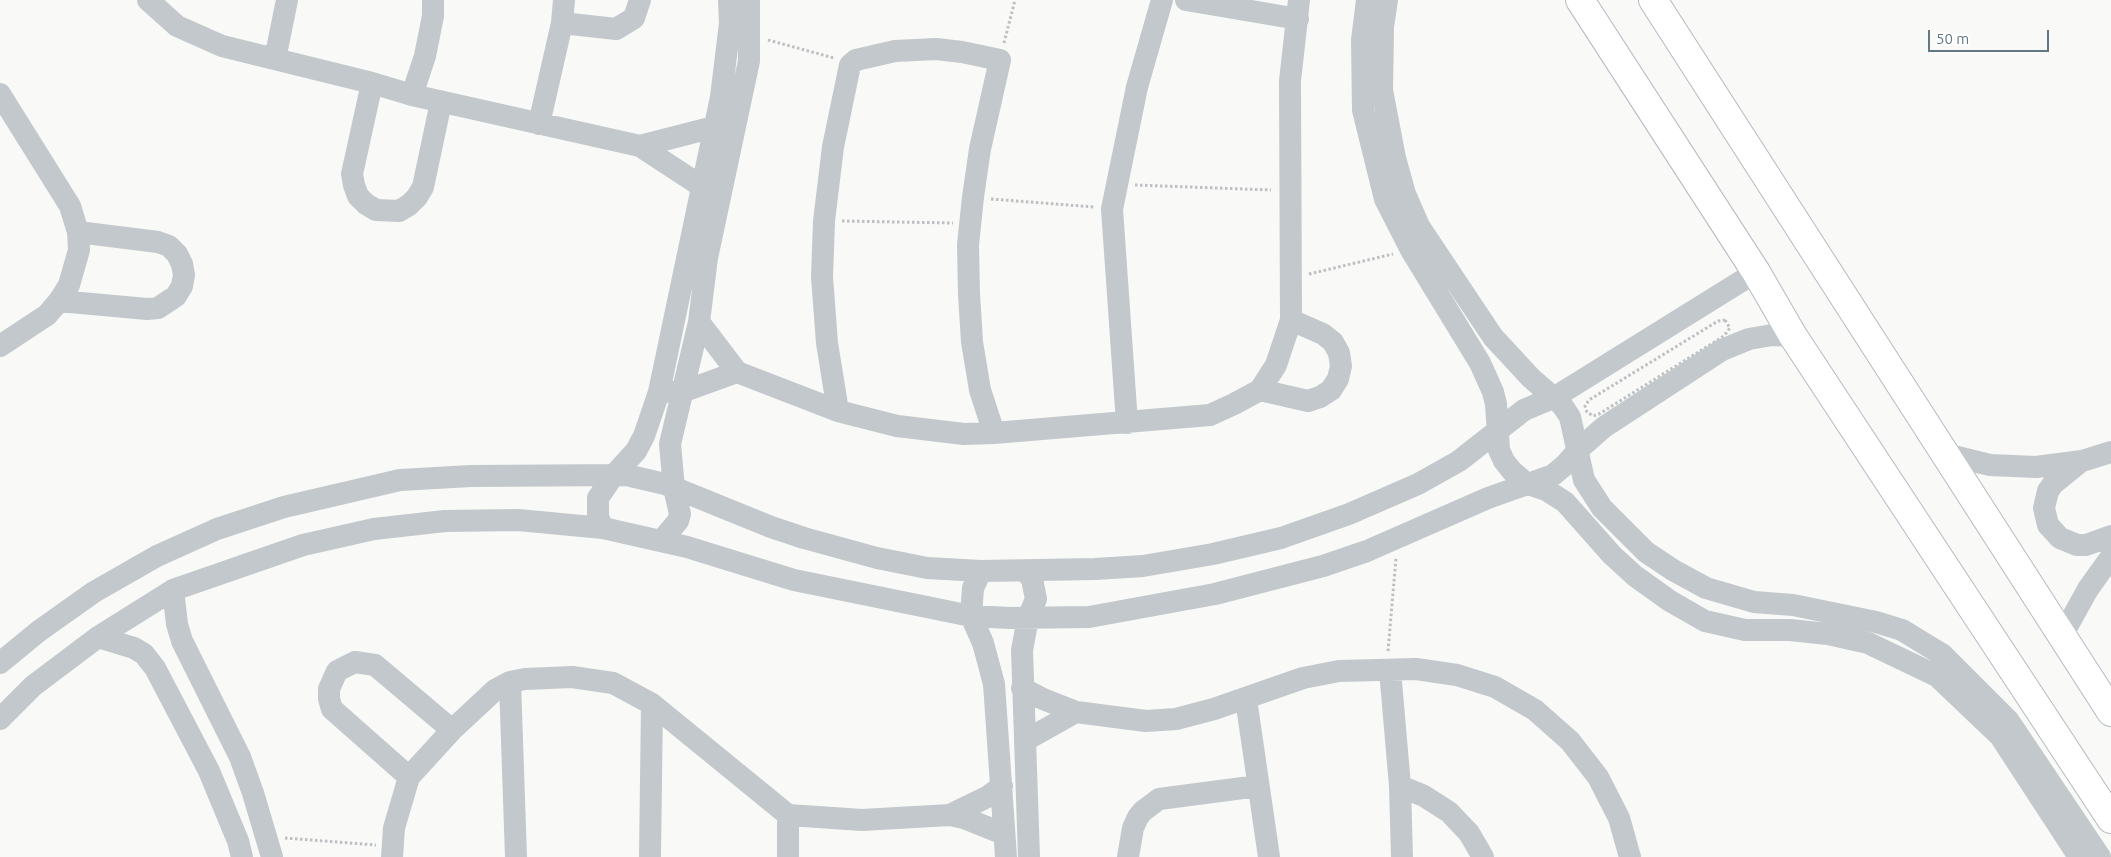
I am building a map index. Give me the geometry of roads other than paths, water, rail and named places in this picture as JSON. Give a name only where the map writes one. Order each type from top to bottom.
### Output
[{"type":"main road","points":[[1580,0],[1756,272],[1793,336],[2111,819]]},
{"type":"main road","points":[[1653,0],[2111,712]]},
{"type":"street","points":[[148,0],[177,26],[222,46],[372,83],[412,95],[640,146],[701,186]]},
{"type":"street","points":[[275,59],[287,0]]},
{"type":"street","points":[[412,95],[425,56],[433,16],[433,0]]},
{"type":"street","points":[[539,124],[562,23],[564,0]]},
{"type":"street","points":[[562,23],[616,29],[634,18],[640,0]]},
{"type":"street","points":[[603,528],[598,517],[598,498],[612,476],[636,451],[644,436],[660,392],[698,256],[731,101],[729,0]]},
{"type":"street","points":[[662,540],[678,521],[680,514],[674,488],[670,444],[699,322],[698,256],[701,186],[714,127],[731,101],[749,61],[749,0]]},
{"type":"street","points":[[1127,423],[1112,208],[1115,184],[1137,86],[1162,0]]},
{"type":"street","points":[[699,322],[737,372],[838,411],[897,426],[924,430],[964,434],[994,433],[1210,415],[1260,390],[1276,365],[1291,320],[1289,279],[1290,81],[1299,9],[1186,0]]},
{"type":"street","points":[[1366,0],[1362,40],[1363,110],[1385,199],[1411,250],[1480,363],[1493,392],[1499,450],[1504,461],[1526,482],[1546,490],[1565,502],[1612,556],[1635,576],[1670,601],[1705,621],[1746,630],[1790,630],[1828,634],[1868,644],[1937,676],[2000,736],[2080,857]]},
{"type":"street","points":[[1387,0],[1383,27],[1382,90],[1395,158],[1405,194],[1419,226],[1493,337],[1531,378],[1555,397],[1570,417],[1579,449],[1580,469],[1590,494],[1621,529],[1646,552],[1673,570],[1706,588],[1754,602],[1793,605],[1830,611],[1893,627],[1943,655],[2008,720],[2100,857]]},
{"type":"street","points":[[838,411],[827,342],[822,277],[824,221],[833,147],[852,62],[875,55],[916,49],[962,52],[1000,60],[973,197],[970,223],[968,294],[972,342],[980,390],[994,433]]},
{"type":"street","points":[[372,83],[352,174],[358,196],[376,210],[399,210],[409,205],[417,197],[423,187],[442,102]]},
{"type":"street","points":[[0,94],[70,206],[78,232],[79,250],[76,268],[69,286],[59,301],[47,315],[0,346]]},
{"type":"street","points":[[640,146],[714,127]]},
{"type":"street","points":[[59,301],[147,310],[158,308],[176,296],[182,286],[184,275],[182,264],[177,254],[169,246],[158,242],[78,232]]},
{"type":"street","points":[[0,663],[94,592],[157,556],[217,530],[284,507],[400,480],[472,476],[626,475],[646,478],[771,527],[839,548],[927,568],[1025,571],[1143,566],[1213,554],[1281,538],[1349,514],[1418,484],[1459,460],[1524,410],[1555,397],[1756,272]]},
{"type":"street","points":[[1260,390],[1308,401],[1320,397],[1331,390],[1338,379],[1341,366],[1339,353],[1333,342],[1323,334],[1291,320]]},
{"type":"street","points":[[0,719],[33,686],[98,637],[174,590],[303,545],[374,530],[445,521],[518,520],[603,528],[662,540],[794,580],[971,616],[1028,618],[1089,617],[1215,594],[1322,566],[1399,537],[1526,482],[1553,475],[1604,426],[1722,350],[1756,338],[1772,335],[1793,336]]},
{"type":"street","points":[[660,392],[682,392],[737,372]]},
{"type":"street","points":[[1945,454],[1990,464],[2044,466],[2082,461],[2111,452]]},
{"type":"street","points":[[2082,461],[2053,484],[2048,491],[2044,499],[2044,517],[2053,532],[2068,543],[2086,544],[2111,536]]},
{"type":"street","points":[[2062,636],[2088,589],[2111,557]]},
{"type":"street","points":[[981,571],[973,588],[971,616],[983,643],[994,684],[1006,857]]},
{"type":"street","points":[[1025,571],[1032,579],[1036,599],[1028,618],[1022,650],[1029,857]]},
{"type":"street","points":[[174,590],[177,624],[182,641],[240,757],[269,847]]},
{"type":"street","points":[[98,637],[134,648],[144,654],[155,668],[209,771],[238,841],[242,857]]},
{"type":"street","points":[[408,777],[332,709],[329,689],[337,671],[355,662],[375,665],[452,730]]},
{"type":"street","points":[[1022,688],[1043,699],[1076,712],[1146,721],[1169,719],[1246,699],[1303,678],[1339,671],[1416,669],[1457,675],[1495,687],[1535,710],[1570,740],[1598,777],[1619,818],[1630,857]]},
{"type":"street","points":[[1390,670],[1400,786],[1402,857]]},
{"type":"street","points":[[392,852],[394,828],[408,777],[452,730],[495,690],[510,682],[525,679],[572,676],[613,683],[652,704],[788,815],[862,820],[950,815],[964,818],[1004,834]]},
{"type":"street","points":[[510,682],[516,857]]},
{"type":"street","points":[[1246,699],[1269,857]]},
{"type":"street","points":[[650,857],[652,704]]},
{"type":"street","points":[[1026,740],[1076,712]]},
{"type":"street","points":[[950,815],[987,797],[1002,786]]},
{"type":"street","points":[[1128,857],[1132,828],[1143,811],[1159,799],[1258,786]]},
{"type":"street","points":[[1400,786],[1424,796],[1449,812],[1469,833],[1483,857]]},
{"type":"street","points":[[788,815],[788,857]]}]
